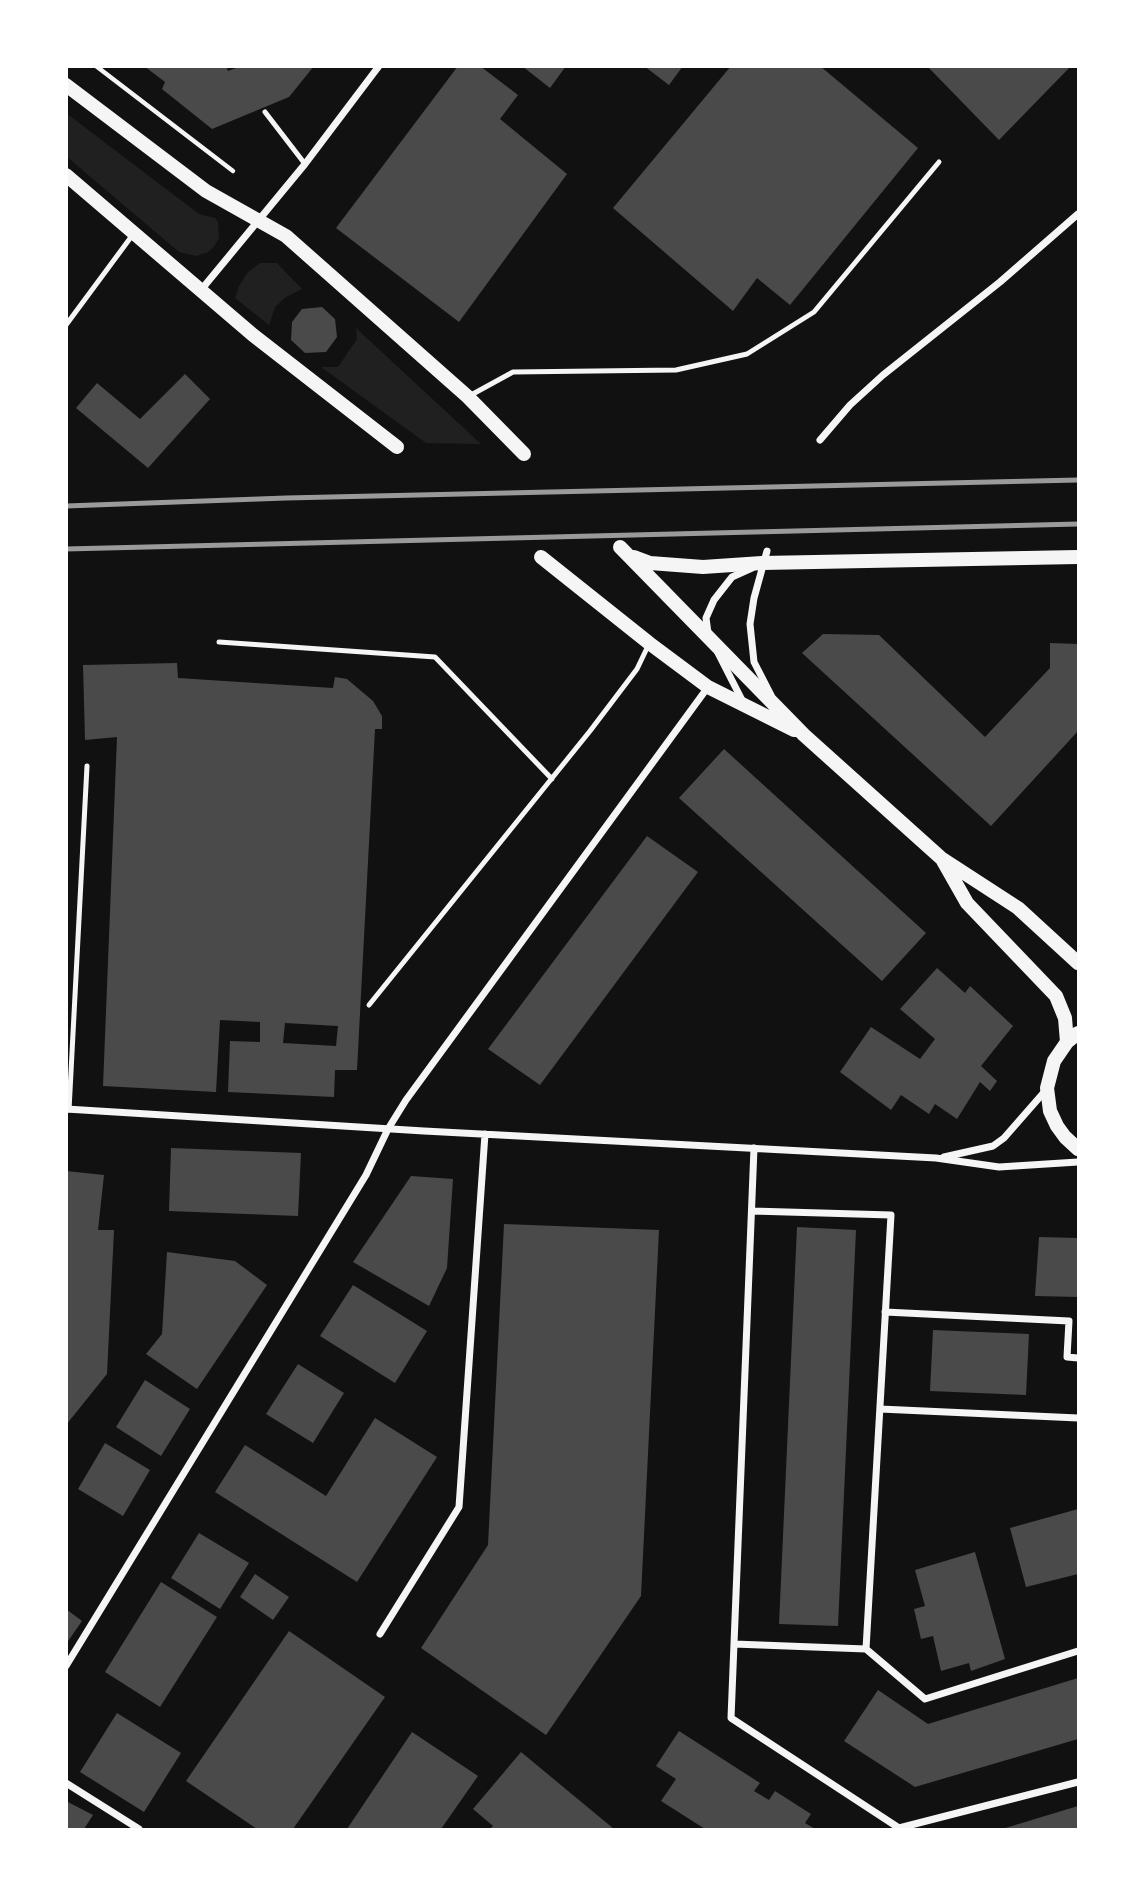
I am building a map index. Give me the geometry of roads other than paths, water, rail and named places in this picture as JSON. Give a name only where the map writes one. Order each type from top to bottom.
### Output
[{"type":"main road","points":[[66,85],[206,191],[286,236],[468,397],[524,454]]},
{"type":"main road","points":[[66,175],[302,375],[397,447]]},
{"type":"main road","points":[[1079,557],[765,557],[703,567],[674,566],[640,560],[622,548],[804,735],[941,858],[1018,908],[1079,963]]},
{"type":"main road","points":[[541,557],[708,687],[804,735]]},
{"type":"main road","points":[[941,858],[967,903],[1056,996],[1073,1038],[1054,1061],[1047,1088],[1050,1111],[1065,1138],[1079,1149]]},
{"type":"street","points":[[201,290],[305,164],[379,66]]},
{"type":"street","points":[[820,440],[850,405],[883,375],[1000,282],[1079,214]]},
{"type":"street","points":[[744,705],[709,636],[706,618],[720,590],[732,577],[765,557]]},
{"type":"street","points":[[765,557],[750,624],[754,662],[776,705]]},
{"type":"street","points":[[66,1666],[359,1186],[406,1100],[708,687]]},
{"type":"street","points":[[936,1158],[993,1146],[1004,1139],[1047,1088]]},
{"type":"street","points":[[68,1109],[936,1158],[999,1167],[1079,1162]]},
{"type":"street","points":[[380,1634],[459,1507],[485,1134]]},
{"type":"street","points":[[754,1148],[730,1718],[899,1828],[1079,1782]]},
{"type":"street","points":[[752,1211],[891,1215],[866,1650]]},
{"type":"street","points":[[885,1312],[1069,1321],[1067,1357],[1079,1358]]},
{"type":"street","points":[[880,1409],[1079,1418]]},
{"type":"street","points":[[734,1644],[866,1650],[925,1699],[1079,1651]]},
{"type":"street","points":[[66,1783],[139,1829]]},
{"type":"lane","points":[[265,112],[305,164]]},
{"type":"lane","points":[[468,397],[513,372],[676,370],[747,354],[814,312],[939,162]]},
{"type":"lane","points":[[66,325],[134,233]]},
{"type":"lane","points":[[219,642],[435,657],[552,779]]},
{"type":"lane","points":[[369,1005],[552,779],[637,669],[649,643]]},
{"type":"lane","points":[[68,1109],[87,766]]},
{"type":"railway","points":[[66,506],[286,498],[1078,480]]},
{"type":"railway","points":[[66,549],[1078,524]]}]
